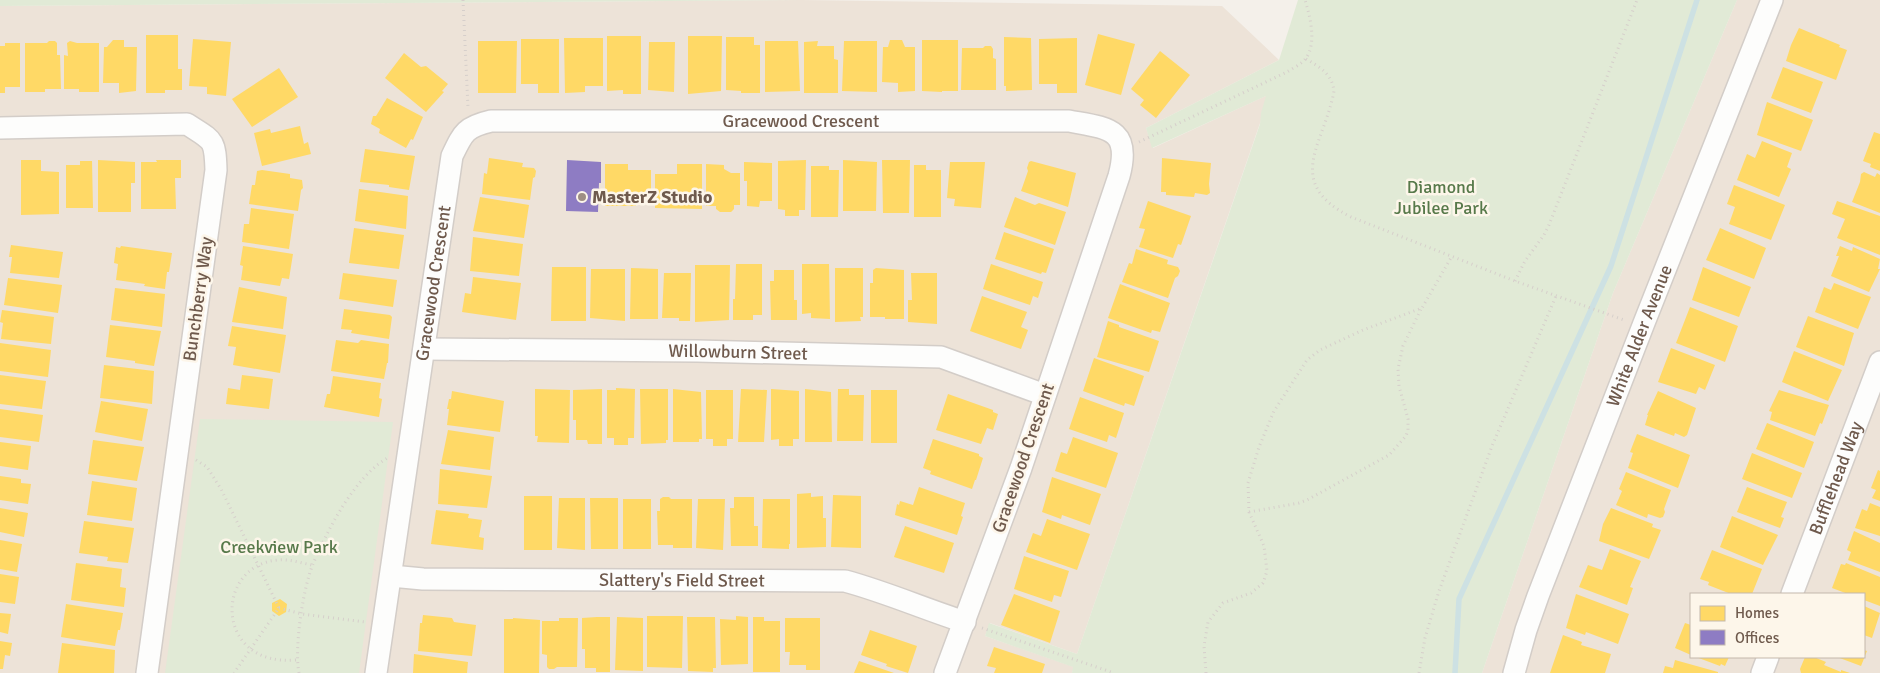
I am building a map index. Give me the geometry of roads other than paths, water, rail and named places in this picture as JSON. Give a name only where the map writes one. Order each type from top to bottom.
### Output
[{"type":"street","name":"White Alder Avenue","points":[[1514,673],[1538,596],[1654,296],[1772,0]]},
{"type":"street","name":"Gracewood Crescent","points":[[376,673],[382,624],[392,576],[409,445],[452,156],[460,138],[472,125],[491,121],[1069,121],[1104,128],[1118,136],[1123,148],[1123,161],[1119,176],[1021,468],[945,673]]},
{"type":"street","name":"Bunchberry Way","points":[[0,128],[187,124],[211,140],[215,151],[216,170],[147,673]]},
{"type":"street","name":"Willowburn Street","points":[[424,349],[697,351],[941,357],[1045,395]]},
{"type":"street","name":"Bufflehead Way","points":[[1792,593],[1880,362]]},
{"type":"street","name":"Slattery's Field Street","points":[[392,576],[433,579],[845,581],[878,590],[965,622]]},
{"type":"street","points":[[1762,673],[1768,658]]},
{"type":"waterway","points":[[1455,673],[1459,599],[1611,266],[1697,0]]},
{"type":"place","name":"MasterZ Studio","points":[[582,197]]},
{"type":"park label","name":"Diamond Jubilee Park","points":[[1441,197]]},
{"type":"park label","name":"Creekview Park","points":[[279,547]]}]
